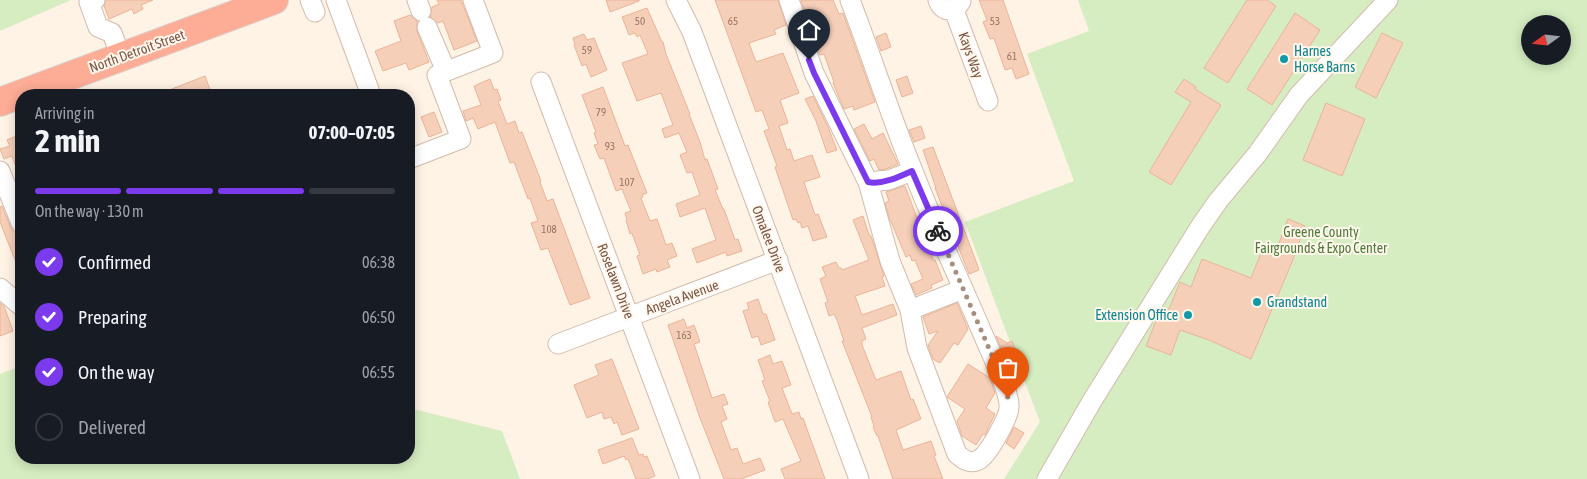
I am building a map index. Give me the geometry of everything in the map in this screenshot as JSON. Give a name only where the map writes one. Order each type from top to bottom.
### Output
[{"type":"highway","name":"North Detroit Street","points":[[45,89],[232,7],[274,0]]},
{"type":"street","points":[[95,0],[89,2],[98,27],[112,33],[121,57]]},
{"type":"street","points":[[336,0],[371,89]]},
{"type":"street","points":[[415,157],[461,139],[438,74],[493,53],[473,0]]},
{"type":"street","name":"Omalee Drive","points":[[676,0],[692,32],[859,479]]},
{"type":"street","points":[[789,0],[814,73],[868,182],[890,261],[910,310],[917,348],[957,454],[966,461],[974,462],[985,454],[1004,424],[1009,406],[1008,398],[994,360],[912,171],[850,0]]},
{"type":"street","name":"Kays Way","points":[[938,0],[944,9],[958,5],[988,101]]},
{"type":"street","points":[[1048,479],[1092,401],[1218,201],[1258,153],[1299,95],[1388,0]]},
{"type":"street","points":[[422,13],[446,71]]},
{"type":"street","name":"Roselawn Drive","points":[[541,82],[690,479]]},
{"type":"street","points":[[0,171],[5,198],[15,214]]},
{"type":"street","points":[[868,182],[889,180],[912,171]]},
{"type":"street","name":"Angela Avenue","points":[[558,344],[778,260]]},
{"type":"street","points":[[0,288],[15,301]]},
{"type":"street","points":[[910,310],[963,289]]},
{"type":"green space","points":[[0,0],[71,0],[0,31]]},
{"type":"green space","name":"Greene County Fairgrounds & Expo Center","points":[[1078,0],[1587,0],[1587,479],[1004,479],[1040,422],[965,222],[1074,181],[1027,54],[1089,31]]},
{"type":"green space","points":[[15,368],[15,464],[415,464],[415,409],[502,431],[520,479],[0,479],[0,374]]},
{"type":"building","points":[[106,0],[153,0],[141,5],[143,9],[134,14],[132,9],[109,19],[104,6]]},
{"type":"building","points":[[437,0],[461,0],[477,41],[454,50],[443,21],[438,23],[430,17],[432,7],[439,4]]},
{"type":"building","points":[[606,0],[639,0],[639,1],[610,12]]},
{"type":"building","points":[[715,0],[778,0],[786,25],[774,30],[776,34],[749,43],[756,62],[783,53],[799,93],[780,100],[788,123],[779,126],[787,150],[790,149],[794,161],[812,155],[820,177],[804,182],[815,215],[818,214],[827,237],[813,241],[808,226],[802,228],[800,222],[798,223],[796,219],[793,220],[775,167],[777,166],[764,131],[769,129],[762,110],[756,112]]},
{"type":"building","points":[[801,0],[833,0],[839,14],[843,13],[875,102],[854,110],[853,106],[844,109],[824,54],[820,55],[815,42],[823,40],[815,17],[811,19],[809,14],[806,15]]},
{"type":"building","points":[[979,0],[1003,0],[1029,74],[1016,79],[1012,68],[1005,70],[994,38],[990,39],[983,22],[987,20]]},
{"type":"building","name":"Harnes Horse Barns","points":[[1247,0],[1267,0],[1276,6],[1228,83],[1204,68]]},
{"type":"building","points":[[647,8],[663,42],[705,160],[707,159],[718,189],[715,190],[735,240],[738,239],[742,251],[727,256],[726,252],[697,263],[692,249],[716,240],[705,208],[680,217],[676,204],[700,195],[692,172],[687,173],[680,155],[687,152],[679,133],[665,138],[662,129],[673,125],[661,93],[637,101],[622,63],[648,54],[640,35],[637,37],[635,33],[629,35],[622,17]]},
{"type":"building","name":"Harnes Horse Barns","points":[[1295,13],[1320,30],[1272,105],[1247,89]]},
{"type":"building","points":[[410,15],[417,21],[417,31],[429,62],[409,70],[406,63],[383,71],[375,51],[401,41],[394,21]]},
{"type":"building","points":[[886,33],[891,47],[881,51],[876,37]]},
{"type":"building","points":[[1382,33],[1403,43],[1376,98],[1355,87]]},
{"type":"building","points":[[584,34],[587,40],[594,38],[607,70],[591,77],[586,64],[582,66],[574,45],[573,38]]},
{"type":"building","points":[[205,76],[210,89],[172,89]]},
{"type":"building","points":[[907,76],[913,93],[902,97],[896,80]]},
{"type":"building","points":[[490,79],[494,90],[497,89],[501,100],[498,101],[507,124],[515,121],[519,133],[522,132],[547,201],[553,199],[590,298],[570,305],[548,248],[541,250],[531,223],[538,221],[530,198],[528,199],[514,162],[510,163],[495,122],[478,129],[473,118],[466,121],[463,111],[481,105],[474,86]]},
{"type":"building","points":[[1184,79],[1196,87],[1195,89],[1221,105],[1171,185],[1149,172],[1191,102],[1175,92]]},
{"type":"building","points":[[603,87],[625,146],[628,145],[647,193],[642,195],[643,197],[641,198],[650,221],[657,219],[666,245],[672,243],[677,256],[667,260],[670,267],[657,272],[656,269],[643,274],[637,256],[640,255],[626,220],[625,213],[631,211],[622,189],[616,191],[604,158],[600,159],[594,145],[598,144],[594,133],[596,132],[582,95]]},
{"type":"building","points":[[813,96],[837,150],[827,153],[816,121],[805,99]]},
{"type":"building","points":[[1326,103],[1365,119],[1342,176],[1303,160]]},
{"type":"building","points":[[434,112],[442,132],[429,137],[421,117]]},
{"type":"building","points":[[864,124],[872,139],[883,133],[898,164],[879,170],[874,159],[870,161],[854,129]]},
{"type":"building","points":[[921,126],[925,138],[914,142],[909,130]]},
{"type":"building","points":[[15,137],[15,164],[12,156],[4,159],[0,149],[10,146],[7,140]]},
{"type":"building","points":[[933,147],[979,270],[969,274],[935,188],[923,150]]},
{"type":"building","points":[[905,186],[933,260],[935,260],[943,280],[931,285],[932,288],[916,295],[911,284],[923,279],[915,260],[912,261],[910,255],[906,257],[885,203],[889,201],[886,192]]},
{"type":"building","points":[[2,206],[11,228],[15,232],[15,260],[0,222],[0,207]]},
{"type":"building","points":[[863,216],[884,276],[882,277],[885,286],[855,296],[862,315],[893,304],[897,315],[862,328],[866,339],[862,341],[862,345],[876,380],[901,371],[911,400],[913,399],[921,419],[896,430],[903,450],[931,441],[936,455],[934,456],[943,479],[893,479],[873,427],[872,417],[842,341],[844,341],[837,320],[834,314],[829,316],[825,303],[828,302],[820,279],[826,276],[822,267],[836,262],[842,270],[869,260],[853,220]]},
{"type":"building","points":[[1288,219],[1305,226],[1251,359],[1209,340],[1180,330],[1171,355],[1146,346],[1157,318],[1164,307],[1169,309],[1180,282],[1191,287],[1202,259],[1251,278],[1264,246],[1276,251]]},
{"type":"building","points":[[758,299],[763,314],[766,314],[775,340],[761,345],[758,336],[752,338],[743,311],[749,309],[747,303]]},
{"type":"building","points":[[0,303],[4,306],[13,331],[0,336]]},
{"type":"building","points":[[957,303],[968,329],[958,345],[954,343],[940,363],[933,359],[928,345],[938,331],[929,334],[923,317]]},
{"type":"building","points":[[684,319],[687,328],[694,325],[700,342],[694,344],[712,398],[724,394],[728,404],[722,406],[727,419],[721,422],[731,450],[737,448],[743,464],[760,458],[765,470],[741,479],[724,479],[700,418],[668,325]]},
{"type":"building","points":[[996,336],[1007,343],[1012,341],[1016,352],[1005,357]]},
{"type":"building","points":[[770,355],[773,364],[782,361],[791,385],[782,388],[792,414],[799,412],[801,419],[803,418],[825,479],[785,479],[781,469],[801,461],[783,419],[775,422],[768,402],[770,401],[762,381],[765,380],[758,360]]},
{"type":"building","points":[[612,359],[639,429],[622,435],[617,422],[614,424],[611,417],[604,419],[602,412],[587,418],[574,385],[599,375],[595,365]]},
{"type":"building","points":[[968,364],[990,378],[995,393],[986,408],[995,414],[985,435],[983,434],[976,445],[962,436],[957,421],[965,409],[947,397]]},
{"type":"building","points":[[1014,427],[1024,433],[1014,449],[1006,443]]},
{"type":"building","points":[[632,438],[639,455],[647,456],[655,476],[647,479],[636,479],[628,459],[626,460],[624,456],[603,464],[598,450]]},
{"type":"way so far","points":[[938,231],[994,360],[1008,398]]},
{"type":"place","name":"Harnes Horse Barns","points":[[1284,59]]},
{"type":"place","name":"Grandstand","points":[[1257,302]]},
{"type":"place","name":"Extension Office","points":[[1188,315]]},
{"type":"route","points":[[809,60],[868,182],[872,183],[898,178],[912,171],[938,231]]}]
